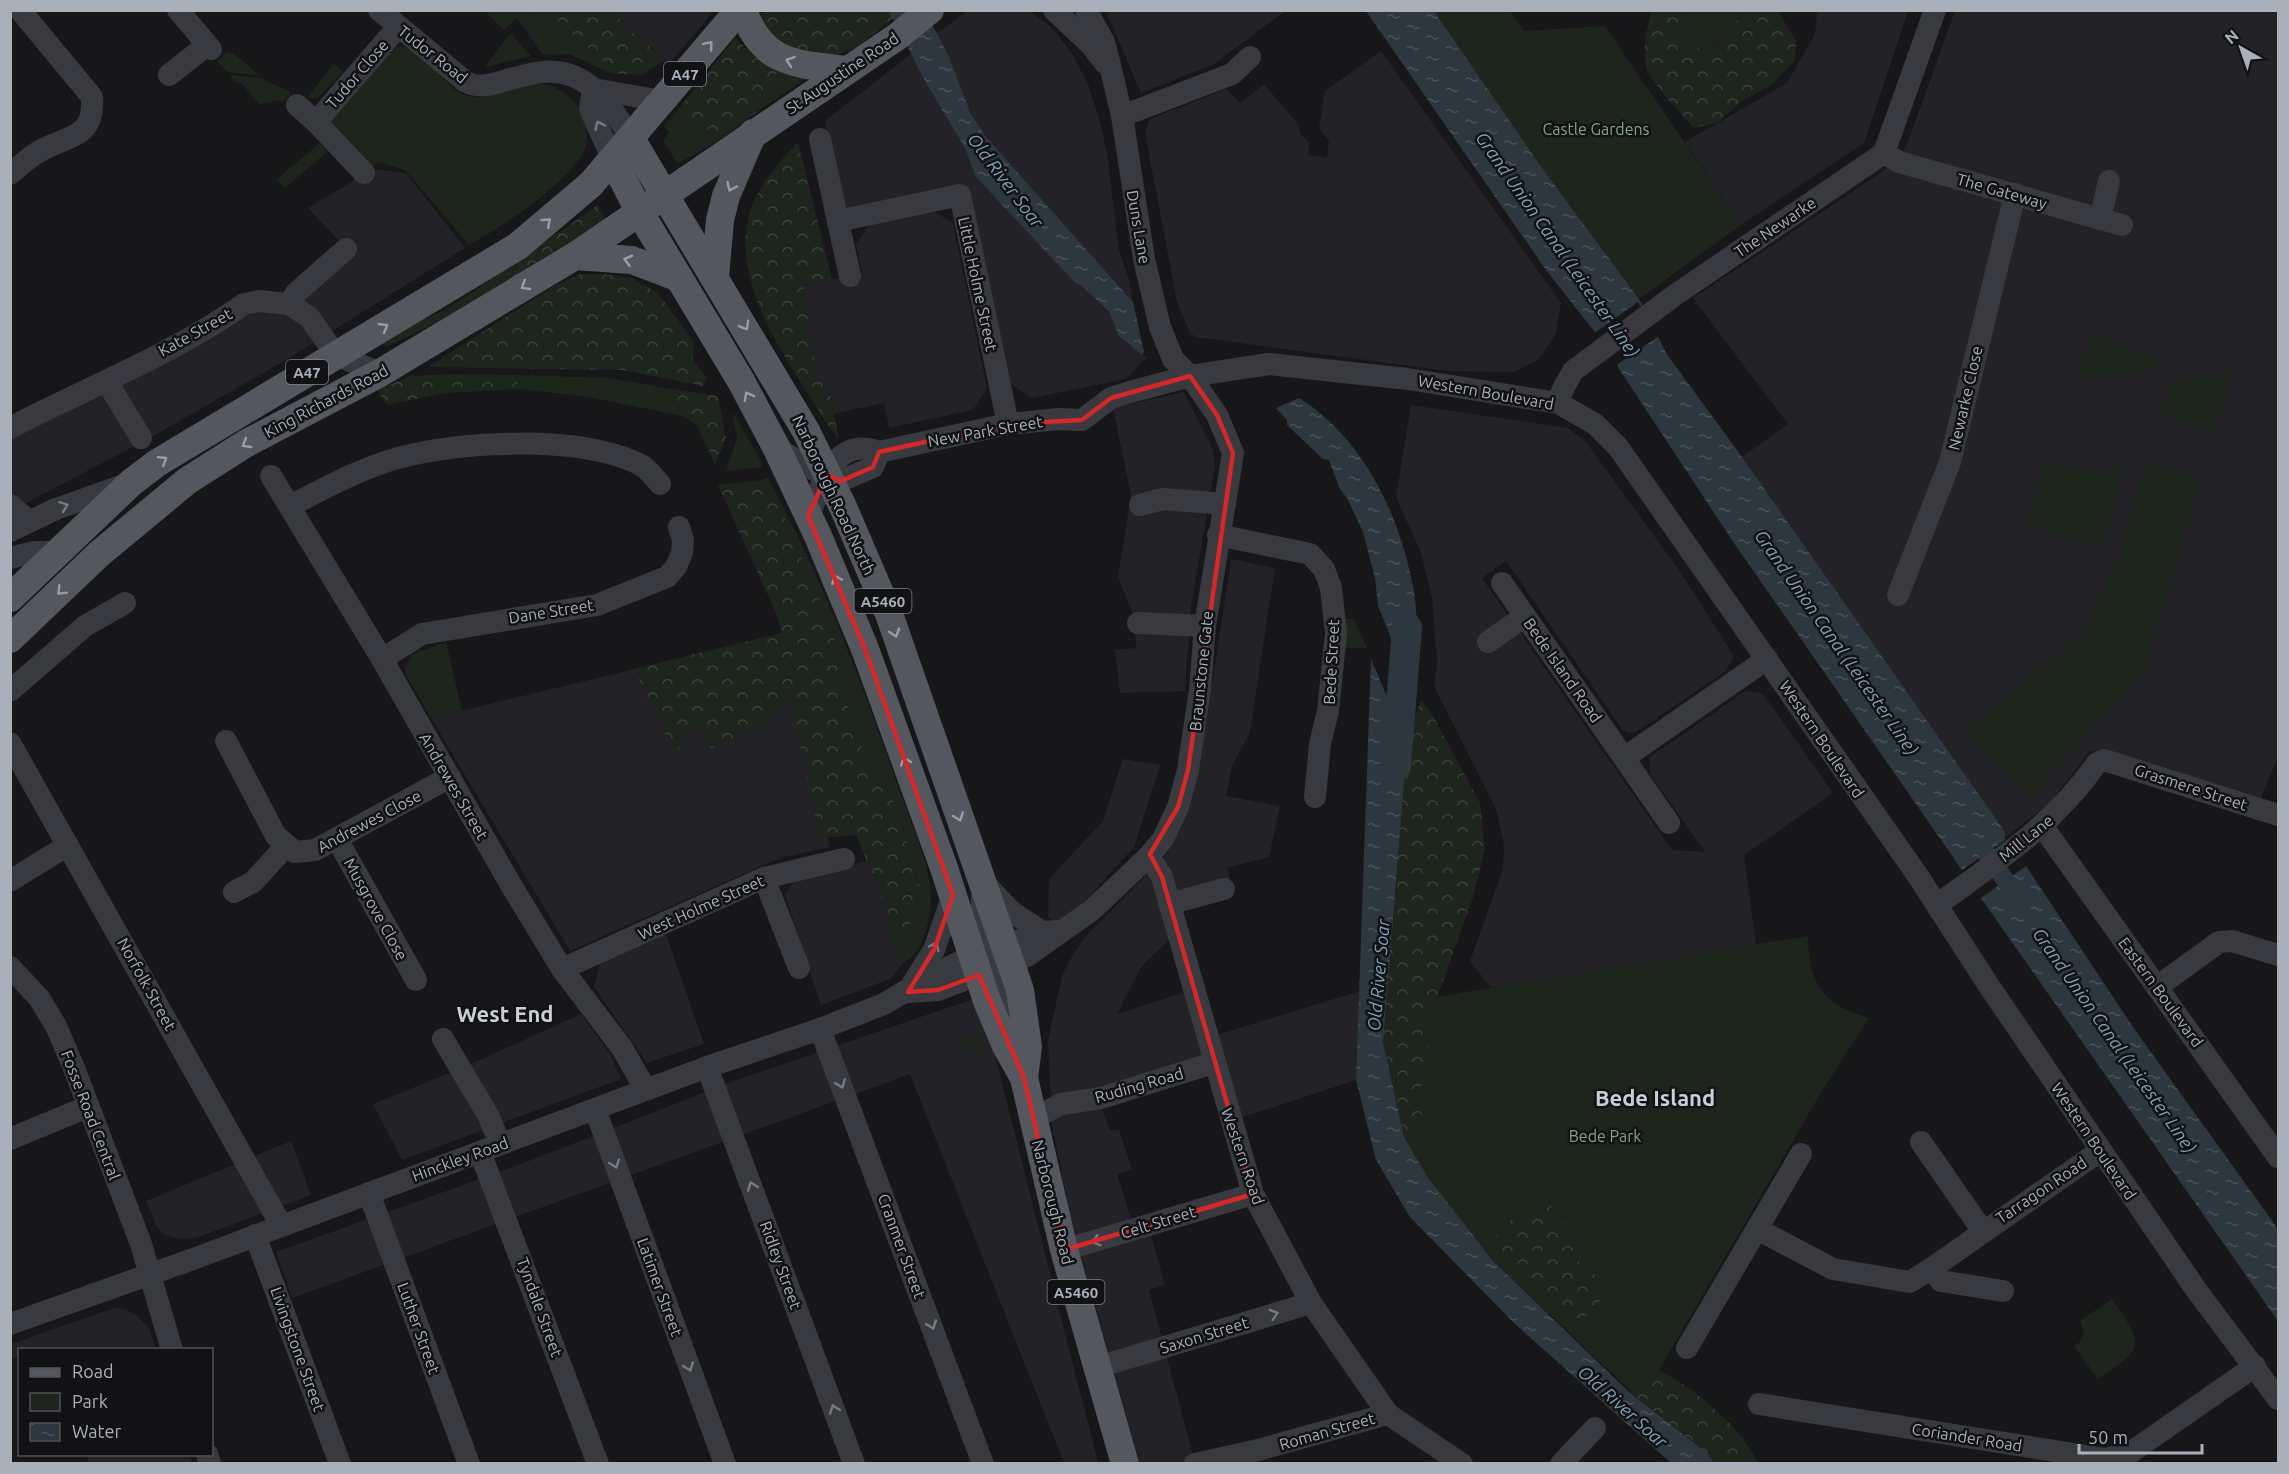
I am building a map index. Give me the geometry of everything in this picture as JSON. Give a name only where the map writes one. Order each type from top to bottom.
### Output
[{"type":"main road","name":"A47","points":[[622,149],[739,10]]},
{"type":"main road","points":[[743,10],[755,37],[778,57],[803,65],[847,70]]},
{"type":"main road","name":"St Augustine Road","points":[[665,195],[898,36],[930,10]]},
{"type":"main road","points":[[716,276],[722,212],[753,133]]},
{"type":"main road","name":"Narborough Road North","points":[[622,149],[665,195],[716,276],[806,431],[827,474],[889,614],[941,771],[984,883],[992,960]]},
{"type":"main road","name":"Narborough Road North","points":[[622,149],[640,213],[741,381],[776,447],[808,516],[865,649],[953,895],[992,960]]},
{"type":"main road","name":"King Richards Road","points":[[10,598],[132,482],[157,463],[519,246],[591,183],[622,149]]},
{"type":"main road","name":"King Richards Road","points":[[10,639],[99,554],[187,481],[255,438],[380,374],[575,256],[665,195]]},
{"type":"main road","points":[[575,256],[632,260],[679,278]]},
{"type":"main road","points":[[58,552],[99,554]]},
{"type":"main road","name":"Narborough Road","points":[[992,960],[1001,1034],[1024,1078],[1064,1250],[1125,1464]]},
{"type":"main road","name":"Narborough Road","points":[[992,960],[1020,990],[1028,1036],[1028,1060],[1024,1078]]},
{"type":"street","points":[[10,174],[42,150],[81,132],[88,126],[93,109],[92,97],[21,10]]},
{"type":"street","points":[[169,75],[209,47],[178,10]]},
{"type":"street","name":"Tudor Road","points":[[379,10],[474,86],[556,71],[578,79],[610,104],[622,149]]},
{"type":"street","name":"Duns Lane","points":[[1054,10],[1091,45],[1110,69]]},
{"type":"street","name":"Duns Lane","points":[[1086,10],[1104,42],[1122,116],[1144,259],[1160,327],[1173,359],[1190,376]]},
{"type":"street","points":[[1884,153],[1935,10]]},
{"type":"street","name":"Tudor Close","points":[[316,122],[398,27]]},
{"type":"street","points":[[1122,116],[1239,82],[1250,57]]},
{"type":"street","name":"Tudor Road","points":[[593,89],[662,101]]},
{"type":"street","name":"Tudor Close","points":[[297,105],[364,173]]},
{"type":"street","points":[[820,139],[850,276]]},
{"type":"street","name":"The Gateway","points":[[1884,153],[1899,162],[2122,225]]},
{"type":"street","name":"The Newarke","points":[[1558,404],[1563,389],[1574,371],[1651,312],[1884,153]]},
{"type":"street","points":[[2100,219],[2109,181]]},
{"type":"street","name":"Little Holme Street","points":[[838,221],[960,195],[1008,424]]},
{"type":"street","name":"Newarke Close","points":[[1898,595],[1950,462],[2015,195]]},
{"type":"street","points":[[346,249],[296,293],[288,304],[309,317],[336,355],[380,374]]},
{"type":"street","name":"Kate Street","points":[[10,428],[81,390],[107,382],[244,304],[259,301],[288,304]]},
{"type":"street","name":"Western Boulevard","points":[[1190,376],[1269,364],[1299,366],[1408,379],[1558,404],[1595,424],[1618,447],[1767,659],[1937,905],[2100,1151],[2197,1291],[2278,1398]]},
{"type":"street","name":"New Park Street","points":[[776,447],[805,466],[841,481],[873,466],[879,452],[1008,424],[1058,419],[1082,420],[1111,398],[1190,376]]},
{"type":"street","name":"Braunstone Gate","points":[[992,960],[1036,951],[1053,931],[1092,910],[1149,856],[1163,839],[1178,807],[1200,690],[1205,626],[1233,453],[1217,415],[1190,376]]},
{"type":"street","points":[[107,382],[141,438]]},
{"type":"street","points":[[290,506],[359,471],[419,453],[465,446],[506,443],[583,449],[620,457],[656,472]]},
{"type":"street","points":[[808,516],[817,490],[827,474]]},
{"type":"street","name":"Andrewes Street","points":[[271,476],[382,659],[511,885],[562,969],[622,1048],[646,1090]]},
{"type":"street","points":[[10,505],[20,526],[132,482]]},
{"type":"street","points":[[1140,505],[1163,499],[1225,504]]},
{"type":"street","name":"Dane Street","points":[[382,659],[422,634],[493,620],[565,612],[597,605],[647,586],[667,577],[676,567],[682,553],[683,540],[679,527]]},
{"type":"street","name":"Bede Street","points":[[1218,535],[1310,554],[1324,569],[1331,588],[1336,633],[1328,711],[1320,744],[1315,797]]},
{"type":"street","points":[[10,558],[34,552],[58,552]]},
{"type":"street","name":"Bede Island Road","points":[[1502,583],[1669,823]]},
{"type":"street","points":[[10,691],[85,626],[125,603]]},
{"type":"street","points":[[1488,642],[1525,616]]},
{"type":"street","points":[[1138,623],[1205,626]]},
{"type":"street","points":[[1624,758],[1767,659]]},
{"type":"street","points":[[226,741],[276,836],[285,847],[253,882],[234,892]]},
{"type":"street","name":"Norfolk Street","points":[[10,744],[281,1225]]},
{"type":"street","name":"Mill Lane","points":[[1937,905],[2043,827],[2067,803],[2097,763],[2104,760]]},
{"type":"street","name":"Grasmere Street","points":[[2104,760],[2111,760],[2278,815]]},
{"type":"street","name":"Andrewes Close","points":[[285,847],[295,852],[305,853],[337,839],[450,777]]},
{"type":"street","name":"Eastern Boulevard","points":[[2043,827],[2278,1157]]},
{"type":"street","name":"Musgrove Close","points":[[337,839],[416,980]]},
{"type":"street","points":[[10,881],[68,845]]},
{"type":"street","name":"Western Road","points":[[1149,856],[1158,869],[1169,904],[1213,1063],[1253,1194],[1311,1303],[1388,1414],[1462,1464]]},
{"type":"street","name":"West Holme Street","points":[[562,969],[764,878],[844,859]]},
{"type":"street","points":[[764,878],[799,968]]},
{"type":"street","name":"A5460","points":[[984,883],[1012,912],[1053,931]]},
{"type":"street","points":[[1169,904],[1224,889]]},
{"type":"street","points":[[908,992],[934,950],[953,895]]},
{"type":"street","points":[[2157,987],[2219,942],[2232,941],[2278,955]]},
{"type":"street","name":"Hinckley Road","points":[[10,1324],[646,1090],[820,1029],[908,992],[938,990],[992,960]]},
{"type":"street","name":"Fosse Road Central","points":[[10,967],[39,998],[56,1026],[138,1237],[171,1348]]},
{"type":"street","name":"Cranmer Street","points":[[820,1029],[983,1464]]},
{"type":"street","name":"Tyndale Street","points":[[443,1039],[489,1117],[490,1148],[598,1464]]},
{"type":"street","name":"Ruding Road","points":[[1032,1119],[1061,1104],[1101,1098],[1213,1063]]},
{"type":"street","name":"Ridley Street","points":[[707,1068],[854,1464]]},
{"type":"street","points":[[10,1138],[87,1107]]},
{"type":"street","name":"Latimer Street","points":[[595,1109],[725,1464]]},
{"type":"street","name":"Tarragon Road","points":[[1921,1142],[1982,1230]]},
{"type":"street","name":"Tarragon Road","points":[[1757,1228],[1833,1269],[1910,1282],[1982,1230],[2100,1151]]},
{"type":"street","points":[[1687,1348],[1800,1155]]},
{"type":"street","name":"Luther Street","points":[[369,1193],[469,1464]]},
{"type":"street","name":"Celt Street","points":[[1064,1250],[1253,1194]]},
{"type":"street","name":"Livingstone Street","points":[[255,1235],[340,1464]]},
{"type":"street","points":[[1932,1268],[1941,1281],[2003,1291]]},
{"type":"street","name":"Saxon Street","points":[[1098,1367],[1311,1303]]},
{"type":"street","name":"Coriander Road","points":[[1760,1404],[2020,1455],[2122,1461],[2255,1366]]},
{"type":"street","name":"Roman Street","points":[[1195,1464],[1258,1450],[1388,1414]]},
{"type":"street","points":[[1561,1464],[1595,1428]]},
{"type":"highlighted area","points":[[1190,376],[1217,415],[1233,453],[1188,770],[1178,807],[1150,854],[1162,877],[1253,1194],[1064,1250],[1024,1078],[979,975],[938,990],[908,992],[934,950],[953,895],[865,649],[808,516],[827,474],[841,481],[873,467],[879,452],[1008,424],[1082,420],[1111,398]]},
{"type":"shaded area","points":[[611,11],[714,11],[669,64]]},
{"type":"shaded area","points":[[967,11],[1030,11],[1051,27],[1071,52],[1088,84],[1099,118],[1107,153],[1119,250],[1129,279],[1133,302],[986,137],[970,112],[936,34]]},
{"type":"shaded area","points":[[1106,11],[1285,11],[1214,64],[1141,93]]},
{"type":"shaded area","points":[[1817,11],[1908,11],[1864,143],[1741,225],[1685,142],[1787,83],[1815,34]]},
{"type":"shaded area","points":[[1955,11],[2278,11],[2278,757],[2258,805],[2108,753],[2090,751],[2049,804],[2006,837],[1742,457],[1788,424],[1693,298],[1883,171],[1906,147]]},
{"type":"shaded area","points":[[1381,51],[1561,303],[1556,334],[1538,360],[1514,372],[1447,371],[1196,337],[1190,333],[1177,302],[1145,133],[1150,119],[1226,89],[1240,103],[1264,84],[1299,125],[1300,134],[1309,142],[1308,155],[1327,158],[1329,141],[1319,128],[1325,91]]},
{"type":"shaded area","points":[[911,54],[965,148],[976,177],[1075,283],[1082,286],[1109,313],[1126,343],[1147,357],[1126,379],[1032,398],[1008,382],[963,187],[847,212],[825,121]]},
{"type":"shaded area","points":[[373,169],[406,173],[465,248],[284,361],[148,439],[11,511],[11,428],[273,302],[341,243],[308,208]]},
{"type":"shaded area","points":[[931,210],[953,223],[987,388],[973,410],[889,428],[884,403],[841,412],[817,375],[803,286],[862,273],[856,244],[870,224]]},
{"type":"shaded area","points":[[1184,392],[1213,450],[1215,466],[1191,607],[1185,691],[1120,693],[1115,650],[1136,648],[1134,616],[1118,577],[1131,495],[1113,408]]},
{"type":"shaded area","points":[[1411,405],[1568,428],[1586,442],[1679,570],[1734,656],[1725,672],[1636,732],[1628,733],[1622,729],[1506,561],[1482,578],[1672,850],[1705,852],[1650,774],[1650,757],[1745,691],[1760,693],[1766,698],[1833,793],[1744,855],[1756,945],[1491,988],[1470,961],[1503,869],[1504,845],[1496,809],[1434,686],[1437,662],[1432,598],[1421,553],[1396,497]]},
{"type":"shaded area","points":[[1231,559],[1275,568],[1250,732],[1232,766],[1226,796],[1280,806],[1269,857],[1227,868],[1230,879],[1184,892],[1177,932],[1141,967],[1117,1014],[1192,990],[1207,1038],[1360,991],[1356,1080],[1231,1121],[1214,1063],[1100,1103],[1110,1131],[1119,1129],[1132,1169],[1117,1174],[1134,1229],[1148,1225],[1165,1285],[1149,1290],[1195,1463],[1140,1463],[1072,1224],[1052,1126],[1048,1040],[1063,973],[1073,955],[1085,937],[1167,854],[1184,816],[1206,726]]},
{"type":"shaded area","points":[[781,634],[830,847],[780,858],[570,951],[431,718]]},
{"type":"shaded area","points":[[1123,759],[1160,765],[1134,847],[1064,924],[1057,924],[1048,917],[1049,879],[1103,821]]},
{"type":"shaded area","points":[[867,861],[900,943],[904,962],[890,979],[821,1005],[785,895],[796,878]]},
{"type":"shaded area","points":[[665,931],[704,1044],[647,1063],[594,987],[601,959]]},
{"type":"shaded area","points":[[973,999],[995,1055],[1098,1463],[1064,1463],[910,1074],[292,1298],[276,1252],[516,1166],[734,1081]]},
{"type":"shaded area","points":[[581,1014],[610,1054],[621,1079],[402,1160],[373,1104],[471,1064]]},
{"type":"shaded area","points":[[291,1141],[311,1195],[196,1238],[180,1239],[164,1235],[157,1227],[146,1201]]},
{"type":"shaded area","points":[[114,1308],[125,1309],[136,1315],[149,1328],[156,1348],[18,1348],[18,1356],[11,1359],[11,1344]]},
{"type":"shaded area","points":[[86,1456],[190,1456],[193,1463],[89,1463]]},
{"type":"green space","points":[[485,11],[527,11],[531,15],[553,18],[618,74],[607,72],[570,54],[543,55],[517,18],[504,30]]},
{"type":"green space","points":[[515,11],[611,11],[664,60],[642,75],[618,74],[553,18],[531,15],[517,18]]},
{"type":"green space","points":[[763,11],[902,11],[858,46],[833,57],[787,54],[758,19]]},
{"type":"green space","name":"Castle Gardens","points":[[1434,11],[1510,11],[1524,31],[1605,26],[1741,225],[1639,299],[1540,165]]},
{"type":"green space","points":[[1652,11],[1689,11],[1680,23],[1681,33],[1691,44],[1701,49],[1709,49],[1724,39],[1743,11],[1778,11],[1796,41],[1795,61],[1771,85],[1743,100],[1717,123],[1694,128],[1660,89],[1646,66],[1645,45]]},
{"type":"green space","points":[[1689,11],[1743,11],[1731,30],[1717,45],[1701,48],[1691,43],[1681,33],[1680,23]]},
{"type":"green space","points":[[511,34],[531,56],[485,67],[508,36]]},
{"type":"green space","points":[[735,38],[755,57],[779,70],[771,82],[765,106],[722,138],[677,111]]},
{"type":"green space","points":[[398,47],[416,52],[458,92],[467,96],[485,96],[538,84],[563,91],[583,113],[587,138],[585,149],[565,176],[550,189],[516,216],[469,245],[405,170],[378,162],[368,170],[329,126],[330,114],[390,51]]},
{"type":"green space","points":[[227,52],[233,53],[260,76],[228,72],[217,62]]},
{"type":"green space","points":[[334,64],[343,71],[317,99],[307,98]]},
{"type":"green space","points":[[779,70],[806,79],[765,106],[771,82]]},
{"type":"green space","points":[[231,75],[263,78],[291,93],[283,103],[280,100],[259,104],[242,84],[232,80]]},
{"type":"green space","points":[[677,111],[722,138],[678,164],[663,141],[669,133],[664,126]]},
{"type":"green space","points":[[798,142],[832,280],[803,286],[817,375],[841,412],[834,414],[839,439],[781,351],[767,325],[748,271],[746,243],[752,204],[769,175]]},
{"type":"green space","points":[[320,143],[327,152],[285,188],[277,179]]},
{"type":"green space","points":[[598,205],[605,219],[502,291],[493,278]]},
{"type":"green space","points":[[581,274],[632,278],[658,293],[694,342],[693,360],[707,378],[703,386],[623,370],[428,367],[556,285]]},
{"type":"green space","points":[[493,278],[502,291],[386,347],[382,343],[407,327],[448,308]]},
{"type":"green space","points":[[2098,335],[2158,358],[2157,370],[2075,380],[2088,340]]},
{"type":"green space","points":[[518,375],[611,378],[664,388],[683,416],[582,396],[517,389]]},
{"type":"green space","points":[[518,375],[517,389],[446,393],[387,405],[377,390],[411,376]]},
{"type":"green space","points":[[2232,375],[2214,433],[2160,415],[2168,382]]},
{"type":"green space","points":[[664,388],[718,396],[726,438],[715,465],[697,425],[683,416]]},
{"type":"green space","points":[[732,411],[761,461],[762,467],[726,471],[737,438]]},
{"type":"green space","points":[[2145,461],[2202,477],[2146,670],[2032,796],[1962,733],[2084,632],[2120,550]]},
{"type":"green space","points":[[2041,463],[2108,473],[2114,467],[2123,470],[2105,549],[2025,525]]},
{"type":"green space","points":[[768,478],[806,553],[840,631],[871,710],[925,862],[931,892],[928,922],[923,939],[915,953],[904,962],[898,959],[883,920],[889,916],[900,943],[907,937],[919,886],[899,811],[854,734],[854,719],[839,687],[834,633],[761,480]]},
{"type":"green space","points":[[761,480],[786,521],[834,633],[839,687],[854,719],[854,734],[899,811],[919,886],[907,937],[900,943],[856,835],[820,838],[791,702],[777,707],[765,723],[710,749],[704,728],[689,733],[675,755],[634,669],[781,633],[777,615],[718,485]]},
{"type":"green space","points":[[1335,619],[1354,619],[1367,648],[1334,648]]},
{"type":"green space","points":[[446,642],[462,711],[431,718],[406,675],[405,668],[413,654]]},
{"type":"green space","points":[[1421,700],[1433,716],[1480,803],[1485,849],[1473,897],[1438,995],[1428,1011],[1427,1028],[1431,1033],[1420,1091],[1423,1135],[1404,1137],[1383,1042],[1406,741]]},
{"type":"green space","name":"Bede Park","points":[[1808,936],[1811,967],[1821,990],[1840,1007],[1869,1018],[1822,1091],[1641,1401],[1493,1261],[1427,1176],[1404,1137],[1386,1005]]},
{"type":"green space","points":[[981,1032],[984,1048],[966,1053],[961,1040]]},
{"type":"green space","points":[[1552,1206],[1569,1232],[1576,1259],[1604,1282],[1602,1298],[1585,1317],[1565,1320],[1506,1270],[1490,1246],[1503,1228],[1515,1217],[1541,1207]]},
{"type":"green space","points":[[2112,1299],[2130,1326],[2135,1344],[2132,1352],[2125,1359],[2098,1379],[2074,1346],[2080,1342],[2084,1333],[2080,1321]]},
{"type":"green space","points":[[1653,1367],[1683,1384],[1713,1408],[1740,1435],[1758,1463],[1714,1463],[1707,1454],[1629,1391]]},
{"type":"water","points":[[889,11],[925,11],[949,57],[970,112],[986,137],[1133,302],[1144,352],[1142,355],[1119,336],[1109,312],[1082,286],[1075,283],[976,177],[965,148],[925,81]]},
{"type":"water","points":[[1366,11],[1434,11],[1540,165],[1639,299],[1666,353],[1742,457],[2005,832],[2005,840],[1962,870],[1734,543],[1594,331],[1546,270]]},
{"type":"water","points":[[1299,398],[1340,432],[1357,453],[1372,475],[1396,525],[1411,577],[1416,606],[1415,696],[1378,606],[1375,578],[1363,532],[1348,500],[1339,487],[1329,460],[1323,459],[1287,425],[1287,420],[1276,408]]},
{"type":"water","points":[[1371,658],[1407,744],[1383,1042],[1404,1137],[1427,1176],[1493,1261],[1629,1392],[1708,1454],[1714,1463],[1671,1463],[1515,1324],[1410,1217],[1376,1160],[1356,1080]]},
{"type":"water","points":[[2026,866],[2135,1030],[2278,1229],[2278,1321],[1981,898]]},
{"type":"pier","points":[[1638,302],[1660,335],[1614,367],[1593,334]]},
{"type":"pier","points":[[1370,656],[1374,657],[1409,740],[1406,741]]},
{"type":"waterway","name":"Old River Soar","points":[[1396,766],[1407,628]]},
{"type":"waterway","name":"Grand Union Canal (Leicester Line)","points":[[1987,854],[2019,900]]},
{"type":"district","name":"West End","points":[[505,1013]]},
{"type":"district","name":"Bede Island","points":[[1655,1097]]}]
